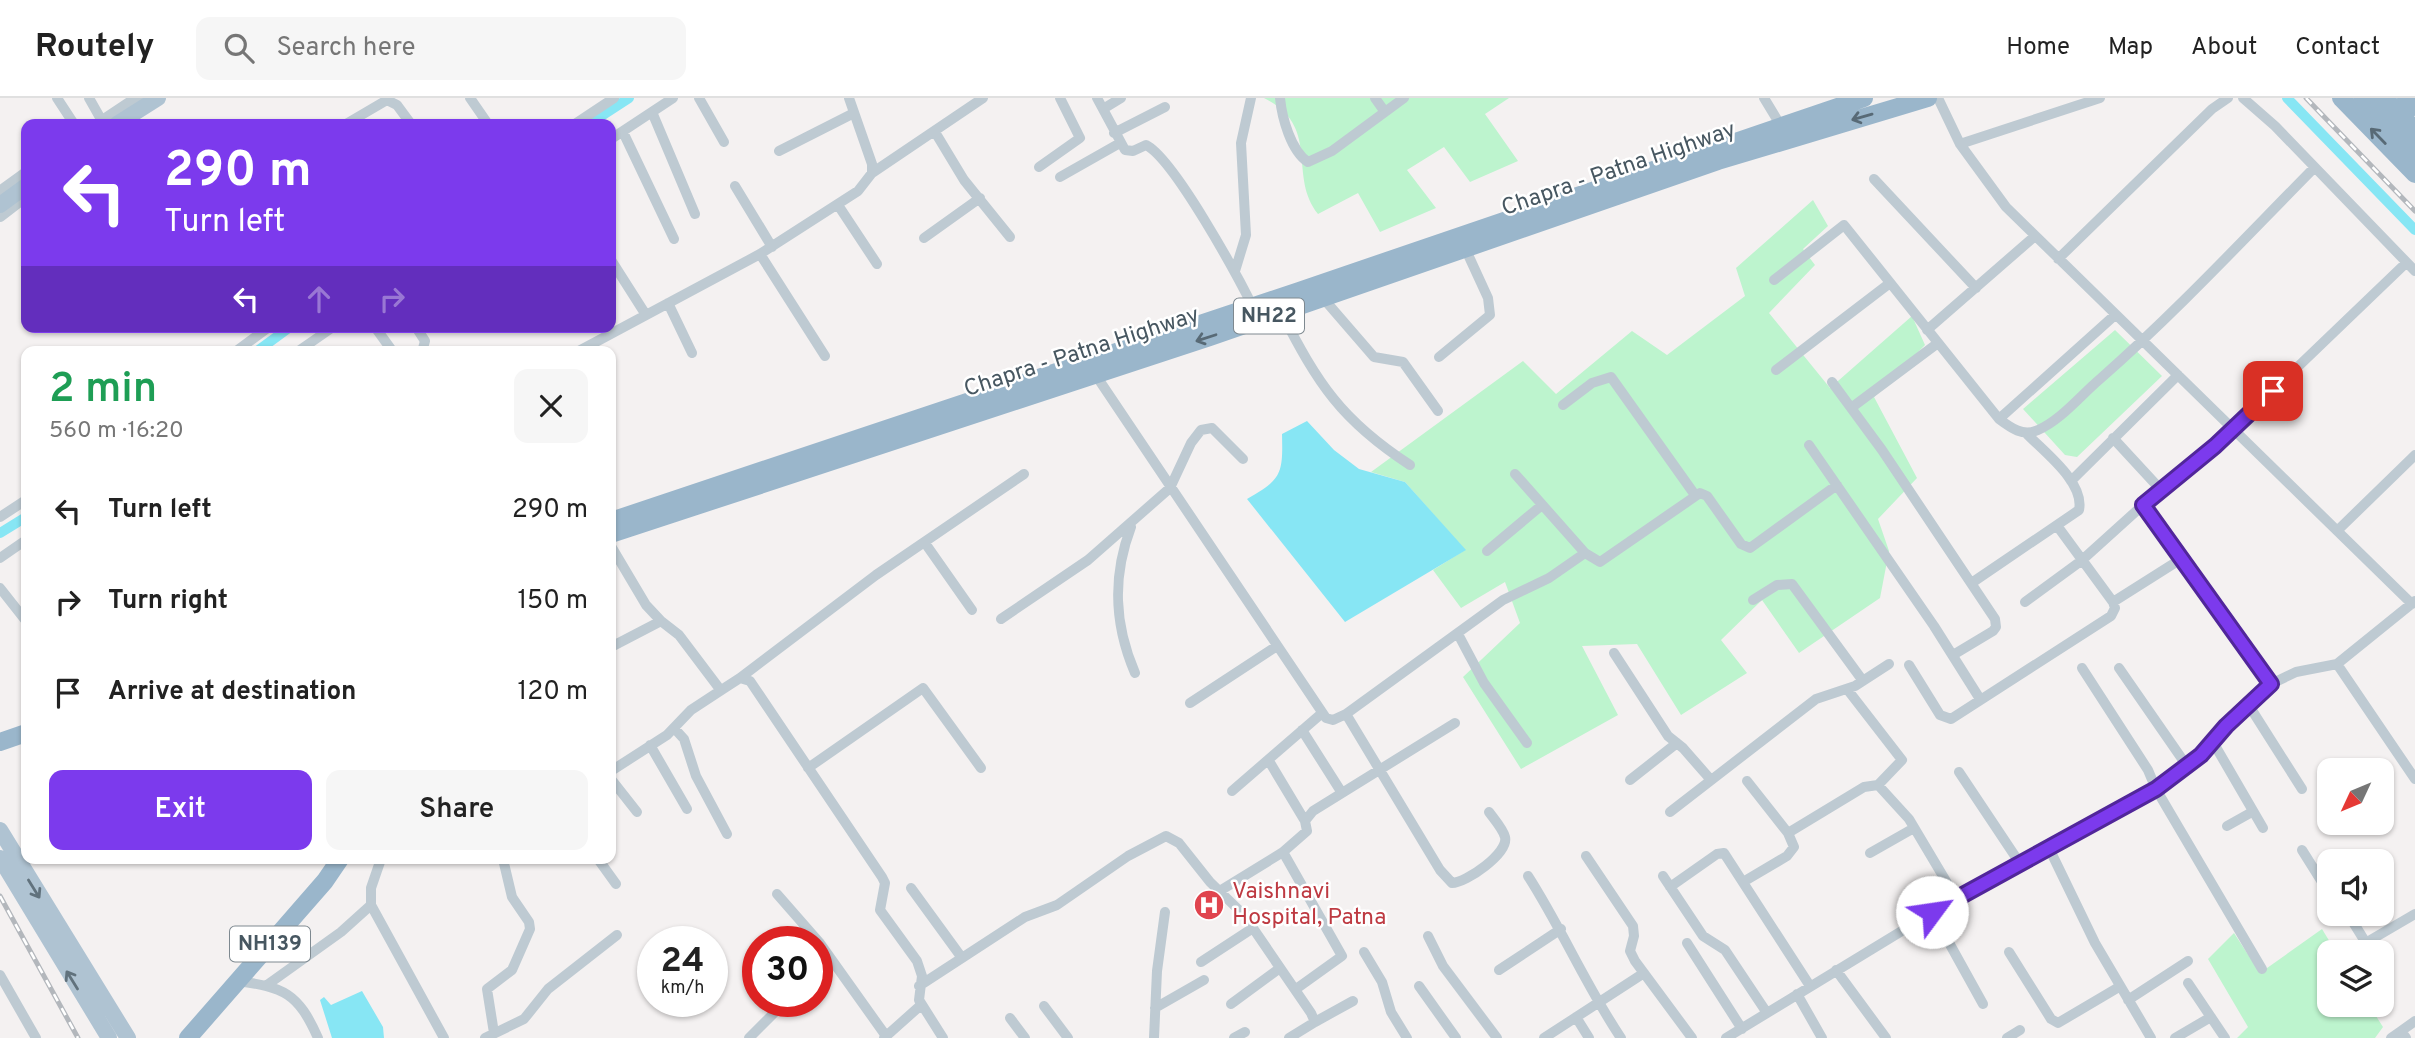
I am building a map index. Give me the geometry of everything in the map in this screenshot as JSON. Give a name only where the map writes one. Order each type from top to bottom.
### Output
[{"type":"highway","name":"Chapra - Patna Highway","points":[[616,519],[1254,307],[1864,98]]},
{"type":"highway","name":"Chapra - Patna Highway","points":[[616,532],[1323,298],[1791,137],[1928,98]]},
{"type":"highway","points":[[2341,98],[2415,174]]},
{"type":"highway","points":[[2363,98],[2415,152]]},
{"type":"highway","points":[[2384,98],[2415,130]]},
{"type":"highway","points":[[2406,98],[2415,107]]},
{"type":"highway","name":"NH139","points":[[173,1038],[192,1032],[325,881],[337,864]]},
{"type":"main road","points":[[114,119],[158,98]]},
{"type":"main road","points":[[0,205],[21,190]]},
{"type":"main road","points":[[0,830],[128,1038]]},
{"type":"main road","points":[[0,858],[109,1038]]},
{"type":"street","points":[[57,98],[71,119]]},
{"type":"street","points":[[89,98],[103,119]]},
{"type":"street","points":[[111,119],[137,98]]},
{"type":"street","points":[[137,119],[170,98]]},
{"type":"street","points":[[470,98],[485,119]]},
{"type":"street","points":[[583,119],[614,98]]},
{"type":"street","points":[[616,136],[673,98]]},
{"type":"street","points":[[699,98],[724,142]]},
{"type":"street","points":[[850,98],[852,114],[870,154],[872,173]]},
{"type":"street","points":[[616,331],[772,247],[858,191],[872,173],[983,98]]},
{"type":"street","points":[[1039,167],[1080,138],[1078,128],[1060,98]]},
{"type":"street","points":[[1121,98],[1100,103],[1117,138],[1129,151],[1146,145],[1158,155],[1208,225],[1254,307]]},
{"type":"street","points":[[1235,271],[1246,235],[1241,143],[1251,98]]},
{"type":"street","points":[[1280,98],[1287,129],[1308,162],[1332,151],[1404,98]]},
{"type":"street","points":[[1375,98],[1385,112]]},
{"type":"street","points":[[1764,98],[1781,125]]},
{"type":"street","points":[[1726,1038],[1956,898],[2156,789],[2187,766],[2271,684],[2296,672],[2337,664],[2414,603],[2006,208],[1960,144],[1938,98]]},
{"type":"street","points":[[1960,144],[2100,98]]},
{"type":"street","points":[[2059,259],[2212,109],[2228,98]]},
{"type":"street","points":[[2243,98],[2274,126],[2415,271]]},
{"type":"street","points":[[355,119],[387,100],[397,105],[407,119]]},
{"type":"street","points":[[1060,177],[1165,107]]},
{"type":"street","points":[[652,112],[695,214]]},
{"type":"street","points":[[779,151],[852,114]]},
{"type":"street","points":[[623,132],[674,239]]},
{"type":"street","points":[[935,132],[964,180],[1010,237]]},
{"type":"street","points":[[1773,280],[1844,225],[1999,419],[2015,430],[2026,433],[2038,430],[2056,417],[2143,341],[2313,169]]},
{"type":"street","points":[[0,192],[21,177]]},
{"type":"street","points":[[1874,179],[1976,288]]},
{"type":"street","points":[[735,186],[772,247]]},
{"type":"street","points":[[924,238],[980,198]]},
{"type":"street","points":[[0,216],[21,200]]},
{"type":"street","points":[[838,205],[877,264]]},
{"type":"street","points":[[1927,330],[2035,236]]},
{"type":"street","points":[[1439,357],[1487,320],[1492,310],[1465,248]]},
{"type":"street","points":[[760,254],[825,356]]},
{"type":"street","points":[[2025,602],[2081,561],[2234,428],[2406,263]]},
{"type":"street","points":[[616,268],[646,314]]},
{"type":"street","points":[[1776,370],[1890,283]]},
{"type":"street","points":[[1323,298],[1374,357],[1399,360],[1408,366],[1438,411]]},
{"type":"street","points":[[668,303],[692,353]]},
{"type":"street","points":[[1281,312],[1317,380],[1341,411],[1380,445],[1410,466]]},
{"type":"street","points":[[1999,419],[2115,315]]},
{"type":"street","points":[[243,346],[261,333]]},
{"type":"street","points":[[306,346],[324,333]]},
{"type":"street","points":[[588,346],[612,333]]},
{"type":"street","points":[[1851,408],[1938,343]]},
{"type":"street","points":[[1095,374],[1321,714],[1333,720],[1346,714],[1509,596],[1549,578],[1585,553]]},
{"type":"street","points":[[2071,481],[2178,375]]},
{"type":"street","points":[[1563,405],[1592,383],[1611,377],[1695,495]]},
{"type":"street","points":[[1832,383],[1973,582],[1995,619],[1996,627],[1953,655]]},
{"type":"street","points":[[1001,619],[1088,560],[1132,524],[1170,488],[1191,443],[1206,427],[1219,434],[1243,460]]},
{"type":"street","points":[[1973,582],[2058,527],[2079,510],[2080,503],[2071,481],[2026,433]]},
{"type":"street","points":[[2113,438],[2161,490]]},
{"type":"street","points":[[1809,445],[1953,655],[1980,699]]},
{"type":"street","points":[[2338,530],[2415,455]]},
{"type":"street","points":[[616,768],[650,746],[674,728],[691,710],[740,678],[827,611],[1024,474]]},
{"type":"street","points":[[1516,474],[1585,553],[1596,561],[1604,560],[1700,493],[1707,496],[1741,544],[1750,548],[1837,485]]},
{"type":"street","points":[[0,517],[21,503]]},
{"type":"street","points":[[1487,551],[1542,505]]},
{"type":"street","points":[[2143,505],[2271,684]]},
{"type":"street","points":[[1132,524],[1120,555],[1116,591],[1120,627],[1136,673]]},
{"type":"street","points":[[1909,665],[1940,715],[1946,719],[2111,616],[2115,608],[2113,602],[2058,527]]},
{"type":"street","points":[[0,558],[21,543]]},
{"type":"street","points":[[925,543],[972,610]]},
{"type":"street","points":[[616,554],[646,605],[679,635],[706,673],[723,689]]},
{"type":"street","points":[[2113,602],[2181,559]]},
{"type":"street","points":[[1753,600],[1777,584],[1791,584],[1863,681]]},
{"type":"street","points":[[0,587],[21,614]]},
{"type":"street","points":[[616,644],[661,621]]},
{"type":"street","points":[[1458,634],[1484,683],[1527,743]]},
{"type":"street","points":[[1190,703],[1277,646]]},
{"type":"street","points":[[1615,653],[1664,731],[1711,780]]},
{"type":"street","points":[[1671,812],[1816,699],[1847,690],[1889,664]]},
{"type":"street","points":[[2337,664],[2415,779]]},
{"type":"street","points":[[2082,668],[2148,770],[2156,789],[2262,969]]},
{"type":"street","points":[[2119,668],[2187,766]]},
{"type":"street","points":[[740,678],[750,681],[882,877],[885,883],[880,910],[917,961],[922,976],[919,986],[921,1005],[943,1038]]},
{"type":"street","points":[[808,768],[923,688],[981,768]]},
{"type":"street","points":[[1788,833],[1864,787],[1878,785],[1902,760],[1847,690]]},
{"type":"street","points":[[2248,704],[2302,789]]},
{"type":"street","points":[[1232,792],[1321,714]]},
{"type":"street","points":[[1346,714],[1440,870],[1452,883],[1458,883],[1485,866],[1505,844],[1505,837],[1489,812]]},
{"type":"street","points":[[1305,821],[1313,811],[1455,723]]},
{"type":"street","points":[[674,728],[684,739],[696,776],[727,834]]},
{"type":"street","points":[[1303,730],[1342,793]]},
{"type":"street","points":[[2213,742],[2263,828]]},
{"type":"street","points":[[1630,780],[1677,743]]},
{"type":"street","points":[[650,746],[687,809]]},
{"type":"street","points":[[1219,892],[1283,852],[1307,831],[1305,821],[1269,761]]},
{"type":"street","points":[[1959,772],[2019,862]]},
{"type":"street","points":[[1743,882],[1792,851],[1794,847],[1788,833],[1747,781]]},
{"type":"street","points":[[616,785],[637,812]]},
{"type":"street","points":[[1878,785],[1914,828],[1956,898]]},
{"type":"street","points":[[2227,826],[2252,812]]},
{"type":"street","points":[[1870,853],[1914,828]]},
{"type":"street","points":[[919,986],[1034,911],[1057,905],[1128,856],[1166,836],[1179,843],[1219,892],[1237,907],[1296,989],[1315,1022]]},
{"type":"street","points":[[2049,846],[2119,987],[2151,1038]]},
{"type":"street","points":[[2302,850],[2317,874]]},
{"type":"street","points":[[1283,852],[1342,956],[1296,989]]},
{"type":"street","points":[[1670,887],[1720,852],[1727,856],[1810,986]]},
{"type":"street","points":[[1586,856],[1633,926],[1634,936],[1630,951],[1692,1038]]},
{"type":"street","points":[[380,864],[371,888],[371,905],[444,1038]]},
{"type":"street","points":[[504,864],[512,897],[529,922],[530,929],[512,970],[487,989],[490,1036],[524,1019],[548,989],[617,935]]},
{"type":"street","points":[[602,864],[616,884]]},
{"type":"street","points":[[1528,876],[1561,929],[1598,1003],[1621,1038]]},
{"type":"street","points":[[1663,876],[1703,936],[1720,946],[1730,957],[1767,1013]]},
{"type":"street","points":[[911,888],[962,958]]},
{"type":"street","points":[[777,894],[805,926]]},
{"type":"street","points":[[267,985],[330,941],[371,905]]},
{"type":"street","points":[[1154,1038],[1165,912]]},
{"type":"street","points":[[1932,912],[1983,1004]]},
{"type":"street","points":[[2371,940],[2415,914]]},
{"type":"street","points":[[1201,962],[1253,928]]},
{"type":"street","points":[[1499,970],[1561,929]]},
{"type":"street","points":[[1428,936],[1443,966],[1497,1038]]},
{"type":"street","points":[[1687,943],[1742,1029]]},
{"type":"street","points":[[1364,952],[1382,982],[1391,1012],[1407,1038]]},
{"type":"street","points":[[2008,952],[2051,1019],[2059,1023],[2119,987]]},
{"type":"street","points":[[2127,1000],[2188,961]]},
{"type":"street","points":[[833,966],[885,1037],[921,1005]]},
{"type":"street","points":[[1231,1004],[1280,968]]},
{"type":"street","points":[[1836,970],[1886,1038]]},
{"type":"street","points":[[1544,1038],[1644,973]]},
{"type":"street","points":[[0,975],[36,1038]]},
{"type":"street","points":[[1155,1008],[1204,980]]},
{"type":"street","points":[[237,981],[267,985],[286,993],[300,1004],[318,1038]]},
{"type":"street","points":[[2188,984],[2225,1038]]},
{"type":"street","points":[[1419,986],[1456,1038]]},
{"type":"street","points":[[1797,995],[1822,1038]]},
{"type":"street","points":[[1289,1038],[1353,1001]]},
{"type":"street","points":[[1044,1006],[1068,1038]]},
{"type":"street","points":[[749,1038],[770,1017]]},
{"type":"street","points":[[1576,1017],[1589,1038]]},
{"type":"street","points":[[2175,1038],[2211,1017]]},
{"type":"street","points":[[1010,1018],[1025,1038]]},
{"type":"street","points":[[2391,1038],[2404,1034],[2415,1021]]},
{"type":"street","points":[[2007,1038],[2020,1030]]},
{"type":"street","points":[[1234,1038],[1245,1032]]},
{"type":"green space","points":[[1264,98],[1509,98],[1485,114],[1518,161],[1470,182],[1444,147],[1407,170],[1436,208],[1380,232],[1358,193],[1318,214],[1309,199],[1293,123],[1282,110]]},
{"type":"green space","points":[[1813,200],[1828,226],[1803,249],[1815,265],[1769,313],[1830,388],[1912,316],[1925,345],[1874,397],[1917,478],[1878,519],[1889,551],[1880,598],[1799,653],[1762,600],[1721,640],[1747,673],[1681,715],[1637,644],[1582,646],[1618,715],[1521,769],[1463,677],[1520,623],[1505,582],[1461,608],[1433,570],[1465,550],[1405,482],[1371,472],[1523,361],[1556,394],[1632,331],[1667,355],[1745,296],[1736,268]]},
{"type":"green space","points":[[2115,330],[2162,376],[2077,457],[2065,455],[2023,409]]},
{"type":"green space","points":[[2322,929],[2329,940],[2317,940],[2317,1017],[2377,1017],[2383,1027],[2375,1038],[2237,1038],[2248,1027],[2208,959],[2234,933],[2260,973]]},
{"type":"water","points":[[1307,421],[1334,450],[1359,469],[1405,482],[1466,550],[1345,622],[1247,499],[1267,486],[1278,474],[1282,458],[1282,434]]},
{"type":"water","points":[[362,991],[383,1027],[384,1038],[332,1038],[320,1000],[324,997],[331,1005]]},
{"type":"waterway","points":[[597,119],[629,98]]},
{"type":"waterway","points":[[2287,98],[2415,230]]},
{"type":"waterway","points":[[264,346],[282,333]]},
{"type":"waterway","points":[[0,533],[21,520]]},
{"type":"railway","points":[[2306,98],[2415,211]]},
{"type":"railway","points":[[0,896],[78,1038]]},
{"type":"place","name":"Vaishnavi Hospital, Patna","points":[[1209,905]]},
{"type":"route","points":[[1932,912],[2156,789],[2201,755],[2226,726],[2271,684],[2143,505],[2215,446],[2273,391]]}]
